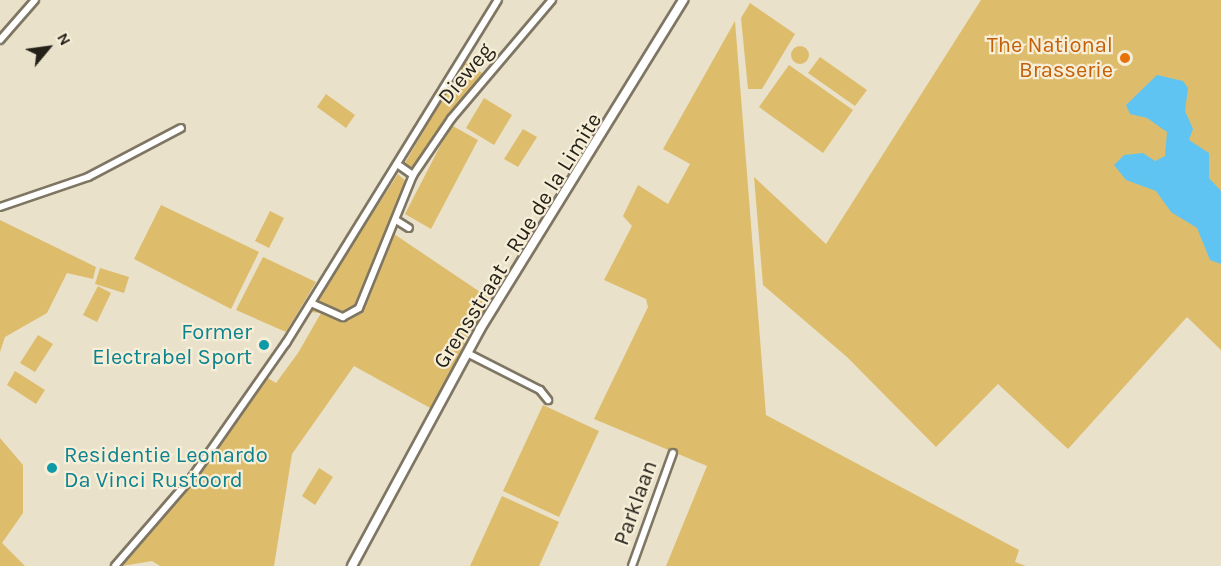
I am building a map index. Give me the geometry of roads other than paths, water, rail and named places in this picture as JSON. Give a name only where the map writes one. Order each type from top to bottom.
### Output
[{"type":"street","points":[[0,40],[35,0]]},
{"type":"street","points":[[116,566],[207,458],[400,166],[498,0]]},
{"type":"street","name":"Dieweg","points":[[310,303],[340,316],[356,311],[413,175],[451,119],[552,0]]},
{"type":"street","name":"Grensstraat - Rue de la Limite","points":[[352,566],[467,353],[683,0]]},
{"type":"street","points":[[0,207],[88,177],[181,128]]},
{"type":"street","points":[[400,166],[413,175]]},
{"type":"street","points":[[396,220],[410,228]]},
{"type":"street","points":[[467,353],[540,390],[548,400]]},
{"type":"street","name":"Parklaan","points":[[632,566],[674,453]]},
{"type":"water","points":[[1157,75],[1183,81],[1188,88],[1185,111],[1193,129],[1189,140],[1209,153],[1209,178],[1221,191],[1221,264],[1210,260],[1197,228],[1171,212],[1156,191],[1126,180],[1114,165],[1124,155],[1143,153],[1155,161],[1165,156],[1167,132],[1147,118],[1130,114],[1126,105]]},
{"type":"place","name":"The National Brasserie","points":[[1125,58]]},
{"type":"place","name":"Former Electrabel Sport","points":[[264,345]]},
{"type":"place","name":"Residentie Leonardo Da Vinci Rustoord","points":[[52,468]]}]
